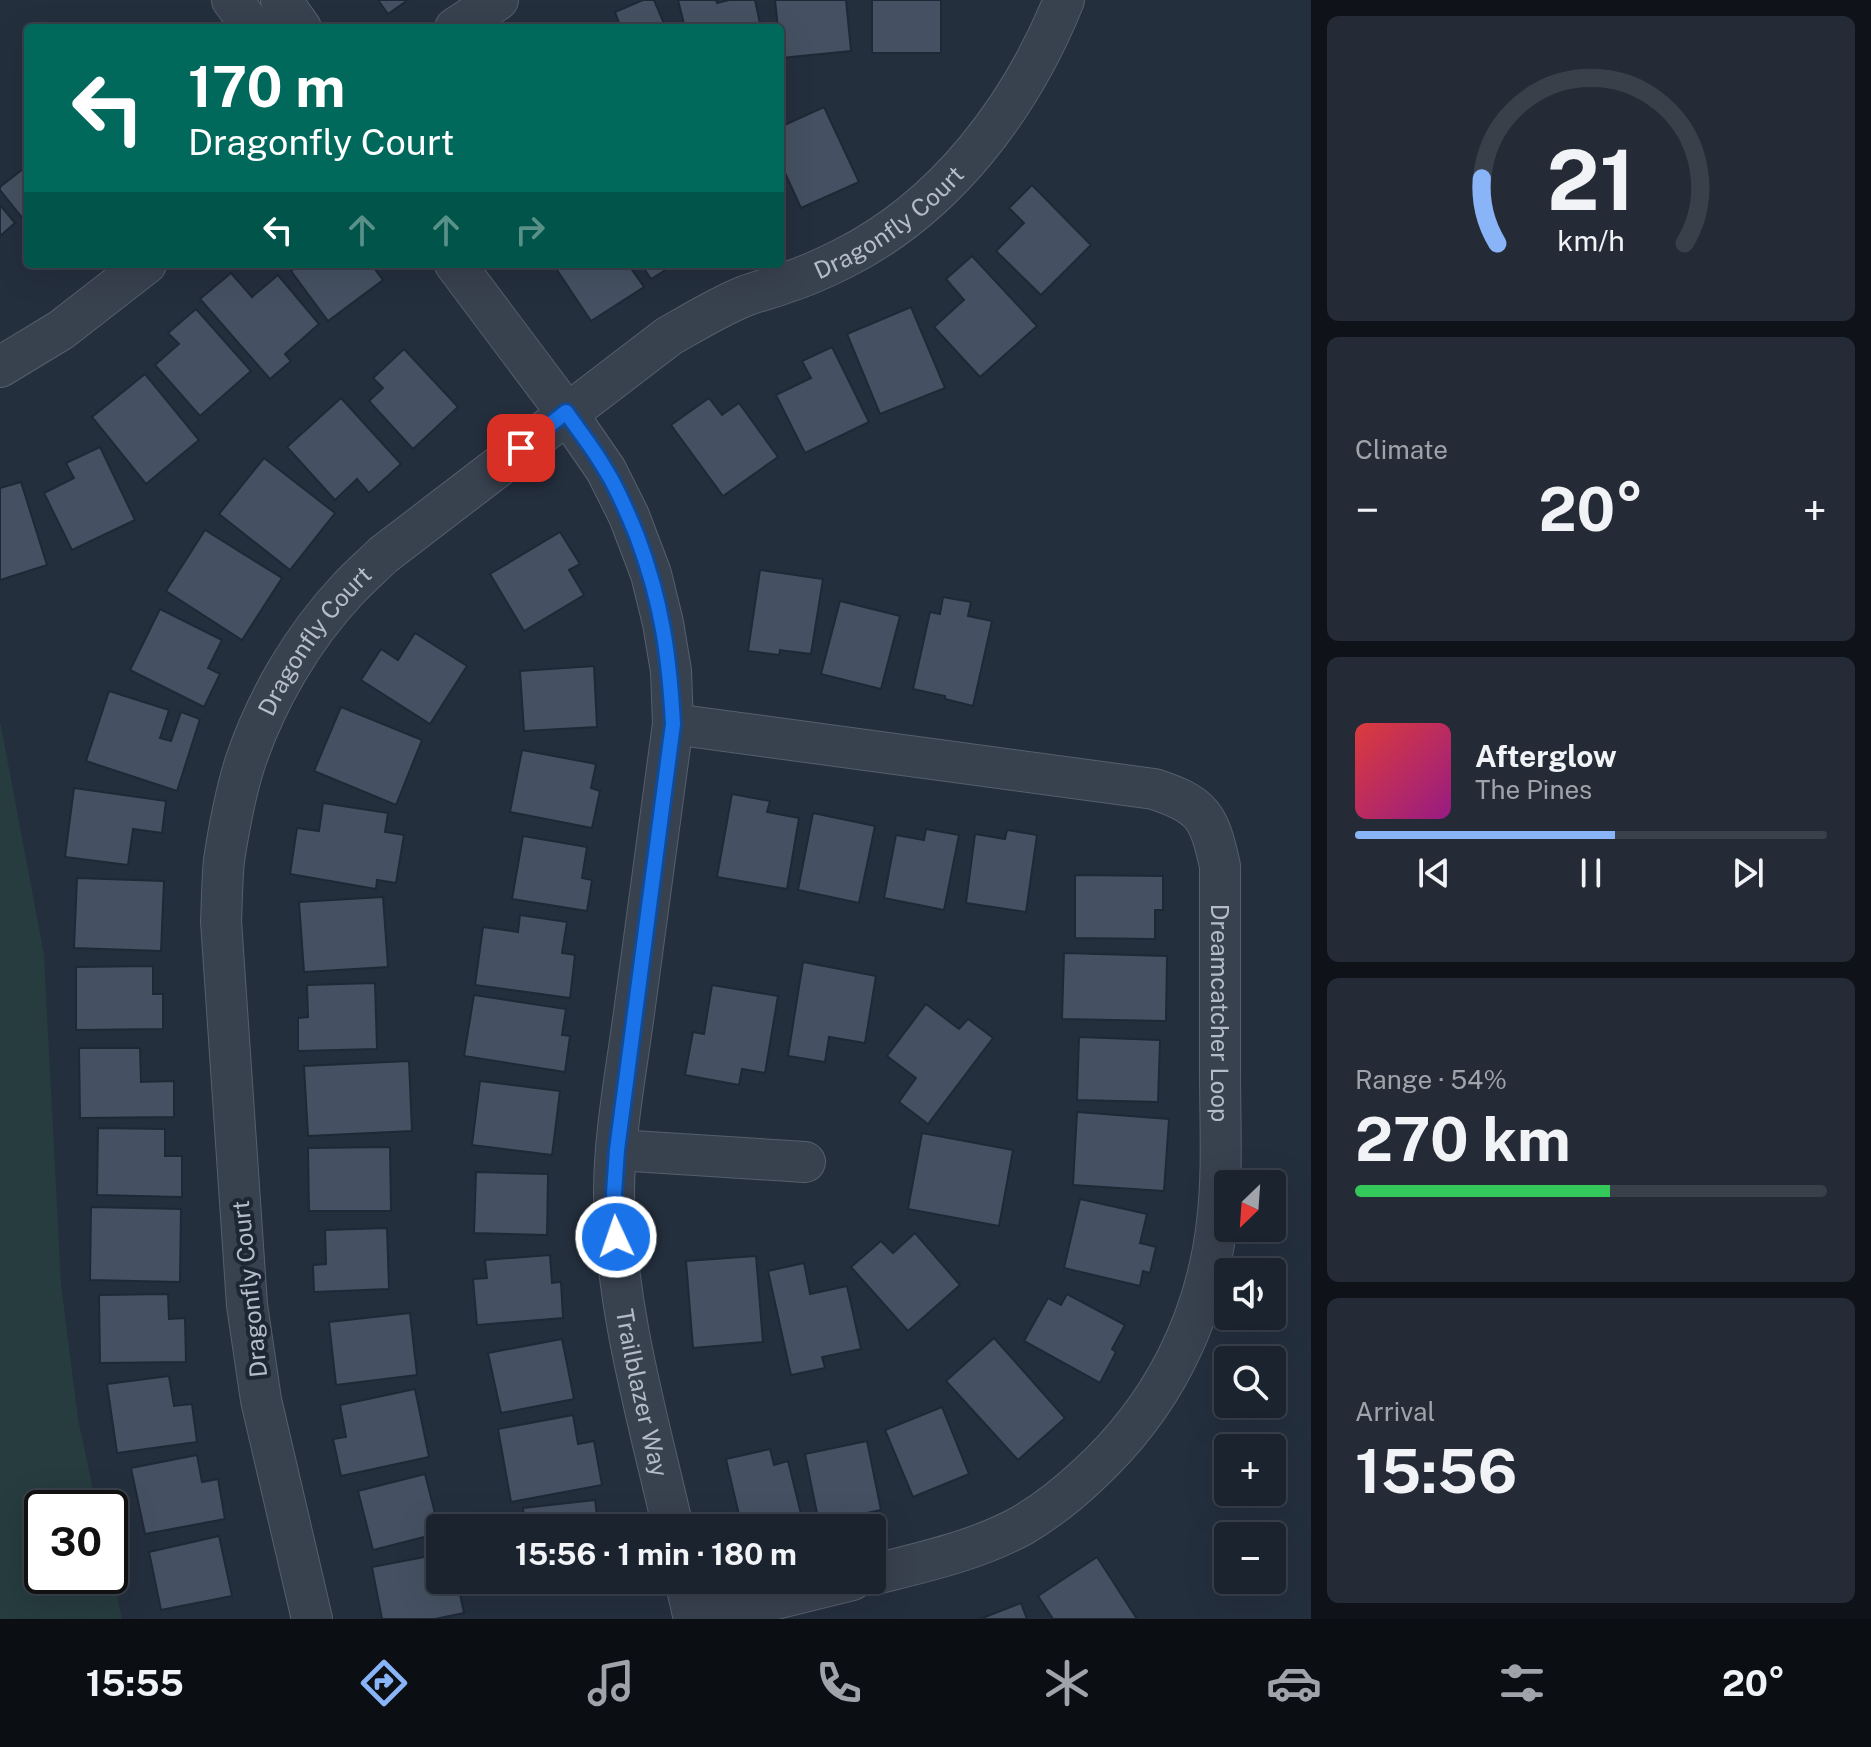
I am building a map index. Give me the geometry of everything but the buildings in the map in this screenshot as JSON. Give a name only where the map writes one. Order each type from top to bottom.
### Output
[{"type":"street","points":[[232,0],[250,24]]},
{"type":"street","points":[[281,0],[298,24]]},
{"type":"street","points":[[461,24],[498,0]]},
{"type":"street","name":"Dragonfly Court","points":[[312,1619],[261,1400],[247,1305],[221,921],[224,863],[232,817],[244,766],[260,723],[306,643],[348,589],[383,555],[669,336],[718,308],[843,259],[893,229],[937,192],[976,150],[1009,106],[1038,59],[1064,0]]},
{"type":"street","points":[[0,367],[61,330],[141,268]]},
{"type":"street","name":"Trailblazer Way","points":[[458,268],[606,470],[629,516],[651,574],[663,623],[671,671],[673,724],[614,1193],[617,1258],[627,1324],[670,1514]]},
{"type":"street","name":"Dreamcatcher Loop","points":[[673,724],[1154,789],[1180,797],[1196,808],[1207,820],[1217,853],[1220,866],[1220,1169],[1217,1221],[1202,1296],[1178,1358],[1150,1405],[1114,1451],[1067,1494],[1022,1525],[977,1546],[886,1571]]},
{"type":"street","points":[[617,1150],[805,1162]]},
{"type":"street","points":[[688,1594],[694,1619],[795,1594]]},
{"type":"green space","points":[[0,721],[44,955],[61,1284],[78,1419],[93,1490],[24,1490],[24,1594],[116,1594],[122,1619],[0,1619]]},
{"type":"route","points":[[521,448],[566,412],[606,470],[629,516],[651,574],[671,671],[673,724],[617,1150],[614,1193],[616,1237]]}]
